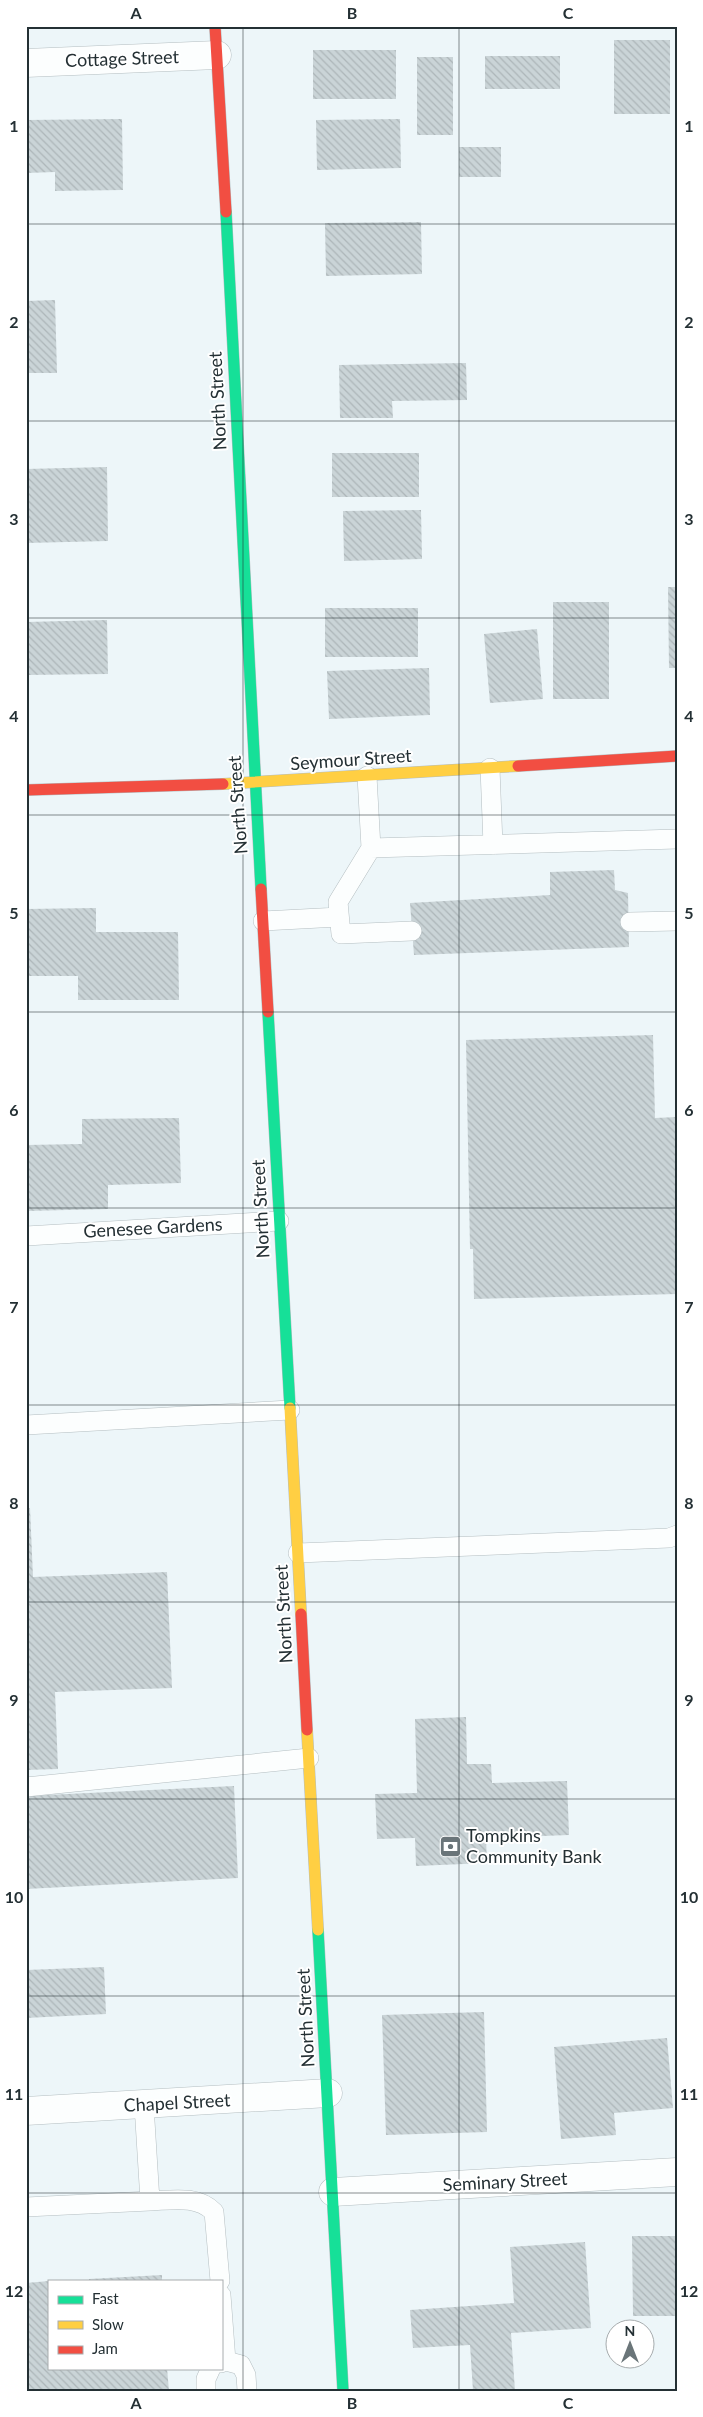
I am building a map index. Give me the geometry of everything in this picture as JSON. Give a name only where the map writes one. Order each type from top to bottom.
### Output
[{"type":"main road","name":"North Street","points":[[215,26],[253,783],[263,921],[343,2391]]},
{"type":"main road","name":"Seymour Street","points":[[26,790],[253,783],[677,756]]},
{"type":"street","name":"Cottage Street","points":[[26,64],[217,55]]},
{"type":"street","name":"Chapel Street","points":[[26,2111],[328,2093]]},
{"type":"street","name":"Seminary Street","points":[[333,2192],[677,2172]]},
{"type":"lane","points":[[490,768],[493,845]]},
{"type":"lane","points":[[367,776],[371,848],[338,902],[340,934],[412,931]]},
{"type":"lane","points":[[371,848],[677,839]]},
{"type":"lane","points":[[263,921],[339,917]]},
{"type":"lane","points":[[630,922],[677,921]]},
{"type":"lane","name":"Genesee Gardens","points":[[26,1236],[279,1221]]},
{"type":"lane","points":[[26,1425],[290,1410]]},
{"type":"lane","points":[[298,1553],[674,1538]]},
{"type":"lane","points":[[26,1787],[309,1758]]},
{"type":"lane","points":[[144,2105],[150,2201]]},
{"type":"lane","points":[[26,2207],[195,2200],[206,2204],[214,2212],[220,2280]]},
{"type":"lane","points":[[222,2364],[241,2365],[246,2375],[248,2391]]},
{"type":"lane","points":[[206,2391],[206,2380],[214,2370]]},
{"type":"building","points":[[614,40],[670,40],[670,114],[614,114]]},
{"type":"building","points":[[313,50],[396,50],[396,99],[313,99]]},
{"type":"building","points":[[485,56],[560,56],[560,89],[485,89]]},
{"type":"building","points":[[417,57],[453,57],[453,135],[417,135]]},
{"type":"building","points":[[122,119],[123,190],[55,191],[55,172],[26,173],[26,120]]},
{"type":"building","points":[[400,119],[401,168],[317,170],[316,120]]},
{"type":"building","points":[[459,147],[501,147],[501,177],[459,177]]},
{"type":"building","points":[[421,222],[422,274],[326,276],[325,223]]},
{"type":"building","points":[[55,300],[57,373],[26,373],[26,301]]},
{"type":"building","points":[[466,363],[467,400],[392,401],[393,418],[340,418],[339,365]]},
{"type":"building","points":[[332,453],[419,453],[419,497],[332,497]]},
{"type":"building","points":[[107,467],[108,541],[26,543],[26,469]]},
{"type":"building","points":[[421,510],[422,559],[344,561],[343,511]]},
{"type":"building","points":[[668,587],[677,587],[677,668],[669,668]]},
{"type":"building","points":[[553,602],[609,602],[609,699],[553,699]]},
{"type":"building","points":[[325,608],[418,608],[418,657],[325,657]]},
{"type":"building","points":[[107,620],[108,674],[26,675],[26,622]]},
{"type":"building","points":[[537,629],[543,699],[490,703],[484,634]]},
{"type":"building","points":[[429,668],[430,715],[329,719],[327,671]]},
{"type":"building","points":[[614,870],[615,890],[628,893],[629,947],[414,955],[410,903],[550,895],[550,872]]},
{"type":"building","points":[[96,908],[96,932],[178,932],[179,1000],[78,1000],[78,976],[26,976],[26,909]]},
{"type":"building","points":[[653,1035],[655,1118],[677,1117],[677,1294],[474,1299],[473,1249],[470,1249],[466,1040]]},
{"type":"building","points":[[179,1118],[181,1183],[108,1185],[108,1209],[26,1211],[26,1145],[82,1144],[82,1119]]},
{"type":"building","points":[[26,1508],[30,1508],[33,1577],[167,1572],[172,1688],[55,1692],[58,1769],[26,1770]]},
{"type":"building","points":[[466,1717],[467,1764],[491,1764],[492,1783],[567,1781],[569,1835],[486,1838],[487,1863],[416,1866],[415,1838],[377,1839],[375,1794],[417,1793],[415,1719]]},
{"type":"building","points":[[234,1786],[238,1878],[26,1889],[26,1796]]},
{"type":"building","points":[[104,1967],[106,2014],[26,2018],[26,1970]]},
{"type":"building","points":[[484,2012],[487,2132],[386,2135],[382,2015]]},
{"type":"building","points":[[667,2038],[673,2108],[614,2113],[616,2135],[561,2139],[554,2047]]},
{"type":"building","points":[[632,2236],[677,2236],[677,2316],[633,2316]]},
{"type":"building","points":[[585,2242],[591,2328],[511,2333],[515,2391],[473,2391],[470,2345],[413,2348],[410,2310],[514,2303],[510,2247]]},
{"type":"building","points":[[162,2275],[162,2280],[89,2279]]},
{"type":"building","points":[[48,2281],[48,2370],[167,2370],[169,2391],[26,2391],[26,2283]]},
{"type":"traffic: fast","points":[[226,212],[261,889]]},
{"type":"traffic: fast","points":[[268,1012],[290,1408]]},
{"type":"traffic: fast","points":[[318,1930],[343,2391]]},
{"type":"traffic: slow","points":[[223,784],[518,766]]},
{"type":"traffic: slow","points":[[290,1408],[301,1614]]},
{"type":"traffic: slow","points":[[307,1730],[318,1930]]},
{"type":"traffic: jam","points":[[215,26],[226,212]]},
{"type":"traffic: jam","points":[[518,766],[677,756]]},
{"type":"traffic: jam","points":[[26,790],[223,784]]},
{"type":"traffic: jam","points":[[261,889],[268,1012]]},
{"type":"traffic: jam","points":[[301,1614],[307,1730]]},
{"type":"place","name":"Tompkins Community Bank","points":[[450,1846]]}]
